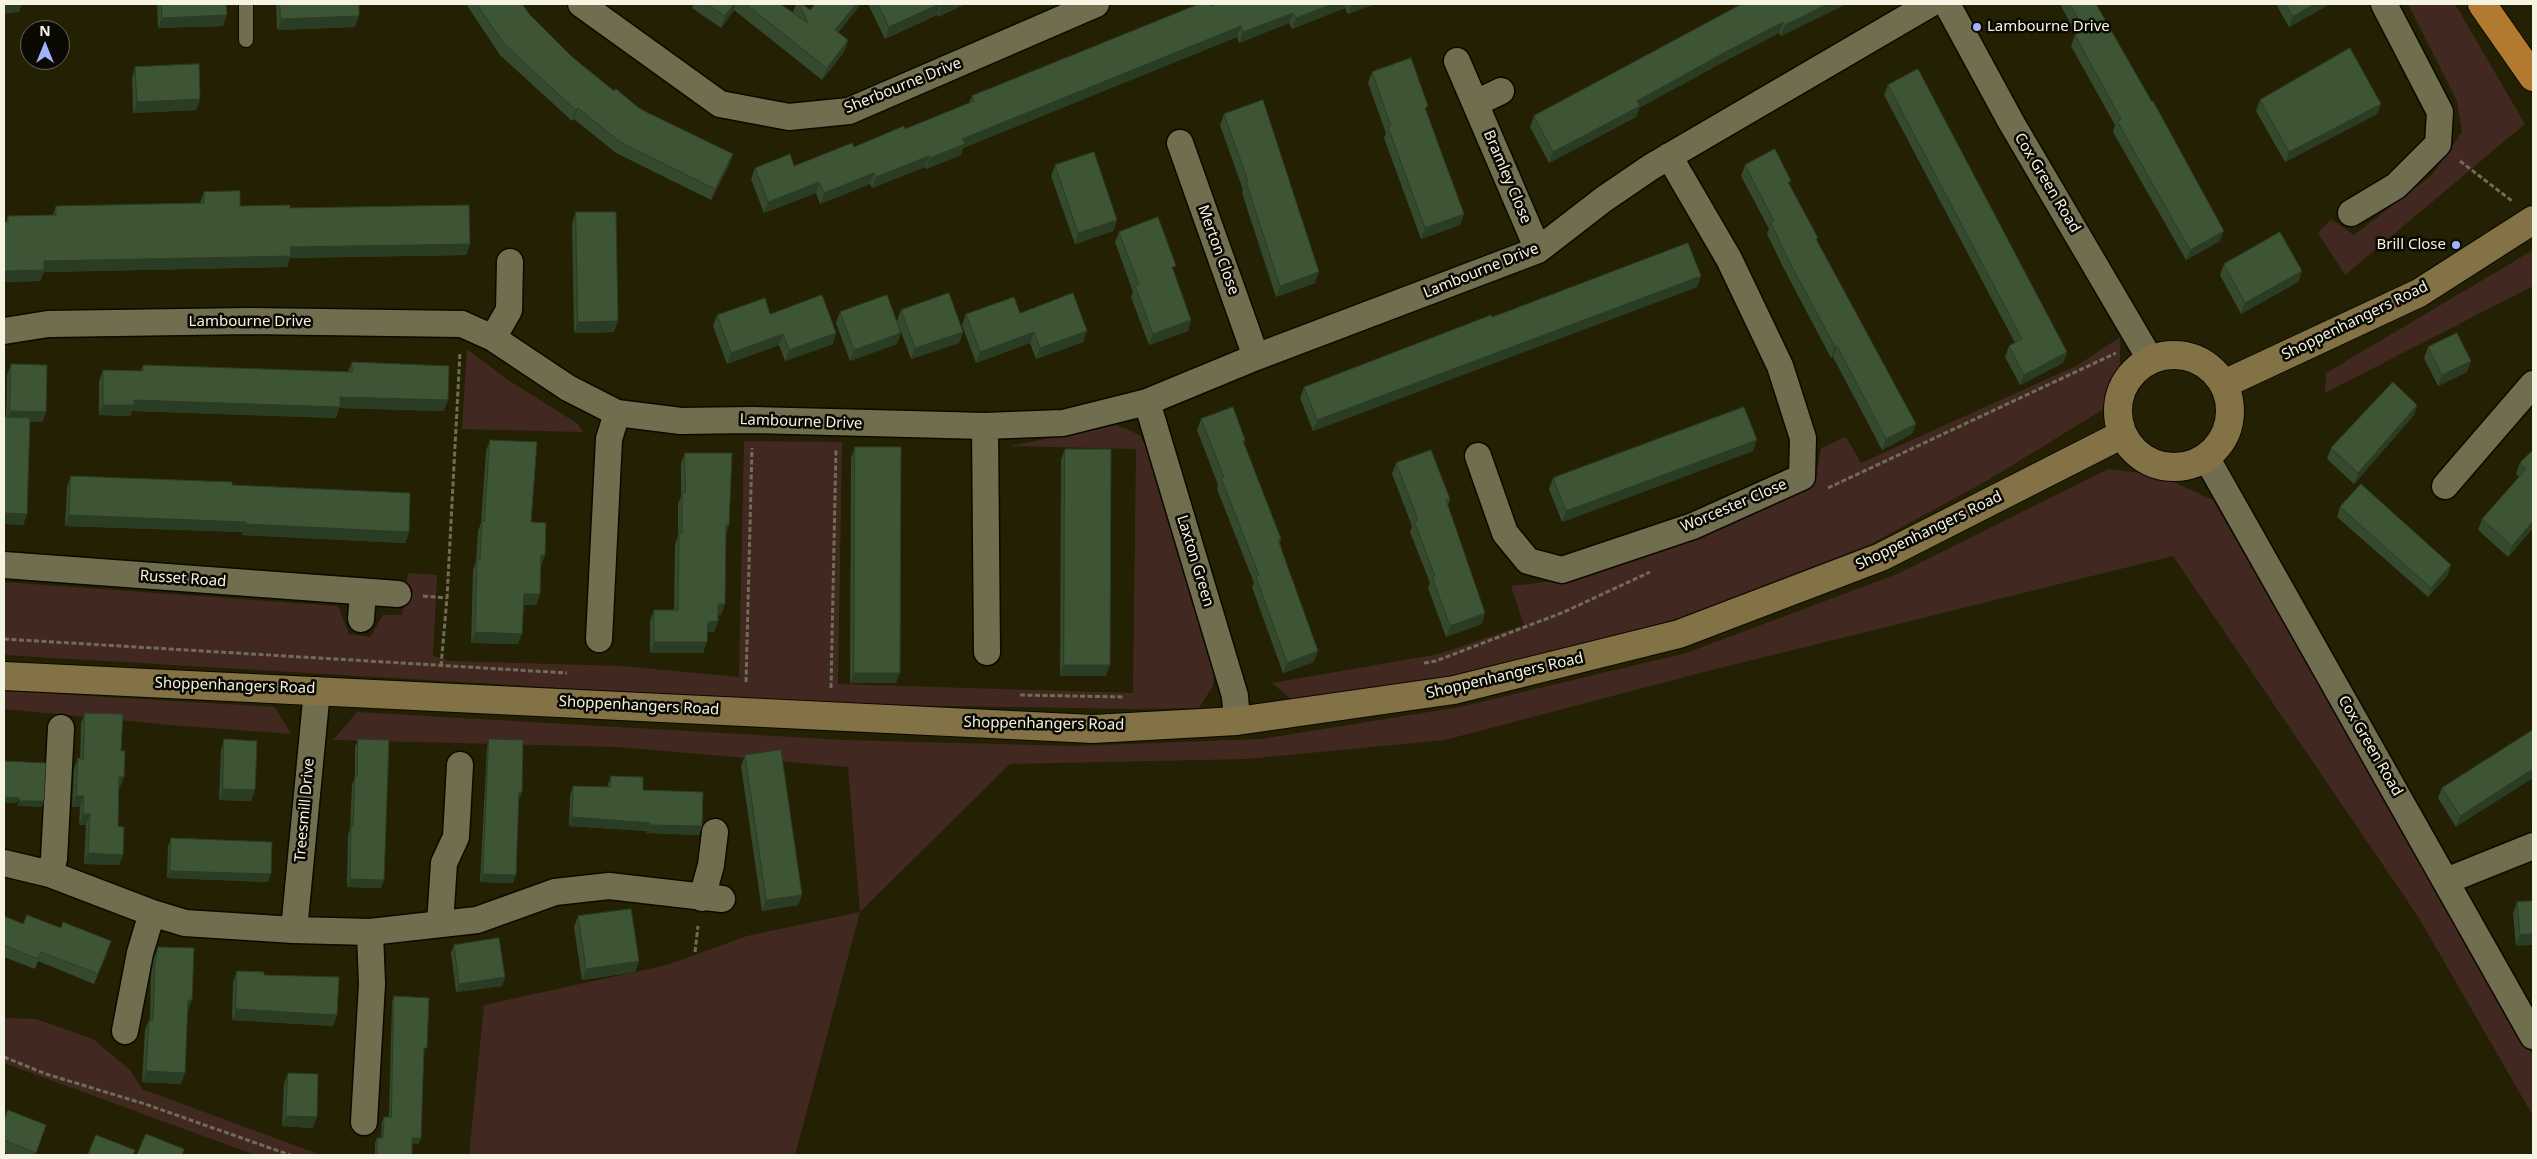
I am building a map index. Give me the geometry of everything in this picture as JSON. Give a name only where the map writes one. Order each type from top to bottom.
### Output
[{"type":"highway","points":[[2482,4],[2533,77]]},
{"type":"street","name":"Sherbourne Drive","points":[[581,4],[720,104],[789,117],[849,111],[1096,4]]},
{"type":"street","name":"Lambourne Drive","points":[[4,331],[48,324],[250,321],[462,324],[493,338],[568,388],[617,414],[681,421],[753,420],[985,426],[1063,423],[1148,402],[1256,357],[1538,250],[1604,199],[1669,156],[1930,4]]},
{"type":"street","name":"Cox Green Road","points":[[1947,4],[2011,122],[2146,350]]},
{"type":"street","points":[[2351,213],[2396,186],[2438,144],[2440,112],[2384,4]]},
{"type":"street","name":"Bramley Close","points":[[1457,61],[1538,250]]},
{"type":"street","points":[[1476,103],[1501,91]]},
{"type":"street","name":"Merton Close","points":[[1180,144],[1256,357]]},
{"type":"street","name":"Worcester Close","points":[[1478,456],[1505,533],[1528,561],[1562,570],[1693,526],[1802,477],[1803,438],[1780,366],[1729,260],[1669,156]]},
{"type":"street","name":"Shoppenhangers Road","points":[[2224,384],[2419,293],[2526,213]]},
{"type":"street","points":[[493,338],[509,310],[510,262]]},
{"type":"street","points":[[2146,350],[2184,355],[2200,360],[2214,371],[2224,384],[2230,400],[2230,416],[2222,439],[2206,457],[2188,465],[2168,467],[2150,462],[2134,450],[2122,434],[2118,417],[2118,399],[2125,382],[2136,369],[2146,350]]},
{"type":"street","points":[[2445,486],[2533,384]]},
{"type":"street","name":"Laxton Green","points":[[1148,402],[1235,696],[1237,720]]},
{"type":"street","points":[[599,639],[609,439],[617,414]]},
{"type":"street","points":[[985,426],[987,652]]},
{"type":"street","name":"Shoppenhangers Road","points":[[4,676],[1093,729],[1237,720],[1454,690],[1679,634],[1881,557],[2122,434]]},
{"type":"street","name":"Cox Green Road","points":[[2206,457],[2533,1036]]},
{"type":"street","name":"Russet Road","points":[[4,565],[398,594]]},
{"type":"street","points":[[361,619],[363,592]]},
{"type":"street","name":"Treesmill Drive","points":[[294,930],[317,690]]},
{"type":"street","points":[[50,874],[54,859],[61,728]]},
{"type":"street","points":[[440,924],[444,863],[456,837],[460,765]]},
{"type":"street","points":[[4,863],[50,874],[152,912],[185,922],[294,930],[370,932],[477,920],[555,892],[609,886],[712,898],[715,832]]},
{"type":"street","points":[[2446,881],[2533,846]]},
{"type":"street","points":[[125,1031],[140,953],[152,912]]},
{"type":"street","points":[[364,1122],[372,984],[370,932]]},
{"type":"lane","points":[[246,4],[246,40]]},
{"type":"path","points":[[2438,144],[2526,213]]},
{"type":"path","points":[[441,666],[447,598],[462,324]]},
{"type":"path","points":[[1819,492],[2146,350]]},
{"type":"path","points":[[746,682],[753,420]]},
{"type":"path","points":[[822,690],[831,691],[836,423]]},
{"type":"path","points":[[1417,664],[1436,661],[1564,612],[1658,568]]},
{"type":"path","points":[[4,639],[569,673]]},
{"type":"path","points":[[736,682],[756,683]]},
{"type":"path","points":[[1011,694],[1130,697]]},
{"type":"path","points":[[4,1057],[46,1074],[146,1104],[290,1155]]},
{"type":"shaded area","points":[[2408,4],[2455,4],[2525,124],[2345,275],[2318,233],[2331,219],[2354,235],[2432,175],[2462,132],[2457,101]]},
{"type":"shaded area","points":[[2533,250],[2533,286],[2325,393],[2326,373]]},
{"type":"shaded area","points":[[2120,337],[2120,371],[2102,410],[1990,479],[1871,544],[1673,620],[1452,677],[1292,700],[1272,683],[1439,654],[1524,625],[1511,586],[1554,581],[1696,535],[1815,482],[1821,448],[1846,437],[1861,463],[2078,365]]},
{"type":"shaded area","points":[[467,349],[508,380],[578,424],[583,432],[462,429]]},
{"type":"shaded area","points":[[1116,425],[1140,435],[1154,463],[1215,656],[1213,686],[1199,708],[1134,709],[832,704],[4,655],[4,582],[338,606],[349,634],[370,637],[383,615],[402,615],[408,573],[437,575],[433,656],[450,661],[621,666],[739,677],[744,441],[842,442],[838,684],[1133,693],[1136,449],[1009,446]]},
{"type":"shaded area","points":[[2108,469],[2158,475],[2213,500],[2533,1056],[2533,1116],[2419,918],[2173,556],[1700,673],[1445,740],[1247,759],[1010,764],[860,912],[848,767],[619,747],[333,740],[357,712],[845,740],[1074,746],[1261,739],[1460,707],[1686,653],[1897,574]]},
{"type":"shaded area","points":[[4,691],[275,707],[291,734],[170,725],[4,709]]},
{"type":"shaded area","points":[[860,912],[795,1155],[469,1155],[484,1005],[667,965],[747,936]]},
{"type":"shaded area","points":[[4,1018],[36,1019],[93,1039],[130,1070],[142,1089],[321,1155],[255,1155],[4,1063]]},
{"type":"building","points":[[162,4],[226,4],[227,15],[162,18]]},
{"type":"building","points":[[280,4],[359,4],[359,16],[281,19]]},
{"type":"building","points":[[477,4],[522,4],[530,15],[571,56],[614,91],[616,89],[640,109],[733,154],[715,189],[620,142],[578,108],[576,110],[504,44]]},
{"type":"building","points":[[708,4],[734,4],[725,16]]},
{"type":"building","points":[[746,4],[780,4],[808,23],[799,4],[810,10],[815,4],[856,4],[835,30],[848,40],[827,68]]},
{"type":"building","points":[[878,4],[939,4],[889,27]]},
{"type":"building","points":[[1199,4],[1210,4],[1211,6],[1217,4],[1332,4],[1296,18],[1293,13],[1243,32],[1241,26],[962,139],[965,144],[876,177],[874,173],[824,193],[819,182],[768,202],[755,168],[790,154],[794,166],[852,143],[854,147],[904,126],[905,129],[974,101],[972,96]]},
{"type":"building","points":[[1742,4],[1828,4],[1785,25],[1783,22],[1731,49],[1637,101],[1640,106],[1553,152],[1534,116]]},
{"type":"building","points":[[2070,4],[2096,4],[2153,101],[2224,231],[2190,250],[2117,121],[2121,119],[2075,35],[2084,29]]},
{"type":"building","points":[[2286,4],[2315,4],[2293,16]]},
{"type":"building","points":[[2350,48],[2381,104],[2289,152],[2260,100]]},
{"type":"building","points":[[1411,58],[1428,106],[1425,108],[1464,214],[1425,228],[1388,127],[1391,126],[1372,72]]},
{"type":"building","points":[[199,64],[200,99],[137,102],[135,67]]},
{"type":"building","points":[[1918,69],[2067,352],[2024,375],[2009,346],[2022,339],[1888,85]]},
{"type":"building","points":[[1263,100],[1319,272],[1280,286],[1246,182],[1248,181],[1224,114]]},
{"type":"building","points":[[1775,149],[1791,181],[1788,182],[1818,238],[1816,239],[1916,424],[1886,439],[1788,259],[1771,223],[1774,221],[1745,165]]},
{"type":"building","points":[[1094,152],[1117,220],[1078,233],[1055,165]]},
{"type":"building","points":[[240,191],[240,206],[290,205],[290,208],[469,205],[470,244],[290,247],[291,256],[44,261],[44,270],[4,271],[4,222],[8,222],[8,216],[56,215],[56,206],[204,203],[204,192]]},
{"type":"building","points":[[576,212],[616,212],[618,321],[578,322]]},
{"type":"building","points":[[1158,217],[1176,266],[1172,267],[1191,320],[1153,334],[1135,286],[1139,285],[1119,232]]},
{"type":"building","points":[[2280,232],[2302,271],[2245,303],[2224,264]]},
{"type":"building","points":[[1688,243],[1701,276],[1317,420],[1304,387],[1491,315],[1492,317]]},
{"type":"building","points":[[949,293],[963,332],[915,348],[901,310]]},
{"type":"building","points":[[1073,293],[1087,331],[1040,348],[1034,332],[980,352],[966,314],[1014,297],[1020,313]]},
{"type":"building","points":[[822,295],[836,333],[789,350],[783,334],[731,353],[717,315],[765,298],[770,314]]},
{"type":"building","points":[[887,295],[901,333],[854,350],[840,312]]},
{"type":"building","points":[[2457,333],[2471,361],[2442,375],[2428,347]]},
{"type":"building","points":[[352,362],[449,366],[448,400],[340,397],[340,407],[134,400],[134,405],[103,405],[103,370],[143,371],[143,365],[352,372]]},
{"type":"building","points":[[11,364],[47,365],[46,412],[10,411]]},
{"type":"building","points":[[2393,382],[2417,405],[2358,473],[2331,448]]},
{"type":"building","points":[[1233,407],[1245,440],[1243,441],[1281,539],[1278,540],[1318,651],[1287,663],[1256,577],[1259,575],[1221,478],[1224,477],[1201,419]]},
{"type":"building","points":[[1744,407],[1757,440],[1566,511],[1553,478]]},
{"type":"building","points":[[4,417],[30,418],[27,514],[4,513]]},
{"type":"building","points":[[490,440],[537,442],[531,522],[546,523],[545,555],[541,555],[540,594],[524,594],[522,634],[475,632],[477,559],[480,560]]},
{"type":"building","points":[[855,447],[901,447],[900,673],[854,673]]},
{"type":"building","points":[[1065,449],[1111,449],[1110,665],[1064,665]]},
{"type":"building","points":[[1431,450],[1450,499],[1446,500],[1485,613],[1450,626],[1432,577],[1435,576],[1414,521],[1418,520],[1396,463]]},
{"type":"building","points":[[2533,450],[2533,521],[2512,546],[2482,519],[2526,469],[2520,463]]},
{"type":"building","points":[[685,453],[732,453],[729,525],[726,525],[725,604],[718,604],[718,621],[708,622],[707,642],[654,642],[654,610],[678,610],[679,533],[682,533],[682,493],[685,493]]},
{"type":"building","points":[[71,476],[232,482],[232,485],[410,493],[409,532],[246,524],[246,522],[69,515]]},
{"type":"building","points":[[2361,484],[2451,565],[2431,588],[2340,507]]},
{"type":"building","points":[[85,713],[123,714],[121,751],[125,751],[124,777],[119,777],[118,826],[124,827],[123,855],[88,853],[90,814],[83,814],[84,796],[76,796],[78,758],[83,759]]},
{"type":"building","points":[[2533,730],[2533,769],[2460,816],[2442,788]]},
{"type":"building","points":[[224,739],[257,741],[255,790],[223,789]]},
{"type":"building","points":[[358,739],[389,740],[384,880],[350,879],[351,826],[353,826]]},
{"type":"building","points":[[489,739],[523,740],[522,792],[519,792],[516,875],[483,874]]},
{"type":"building","points":[[781,750],[802,895],[766,900],[745,755]]},
{"type":"building","points":[[4,761],[46,763],[44,801],[19,801],[19,798],[4,797]]},
{"type":"building","points":[[611,776],[643,777],[643,790],[703,792],[702,826],[650,825],[650,823],[572,817],[573,786],[610,787]]},
{"type":"building","points":[[171,838],[272,842],[271,874],[170,871]]},
{"type":"building","points":[[2533,901],[2533,934],[2520,935],[2517,902]]},
{"type":"building","points":[[631,909],[639,961],[586,969],[578,916]]},
{"type":"building","points":[[27,915],[61,928],[63,922],[111,941],[98,974],[41,952],[38,959],[4,945],[4,916],[23,924]]},
{"type":"building","points":[[499,938],[505,977],[459,984],[454,945]]},
{"type":"building","points":[[158,947],[194,948],[192,1000],[188,1000],[185,1073],[146,1071],[149,1020],[153,1020],[155,964]]},
{"type":"building","points":[[237,971],[264,972],[264,975],[339,977],[337,1015],[236,1009]]},
{"type":"building","points":[[394,996],[429,998],[427,1048],[424,1048],[421,1138],[412,1138],[412,1155],[377,1155],[377,1138],[383,1138],[384,1117],[391,1117]]},
{"type":"building","points":[[288,1073],[318,1074],[317,1117],[286,1116]]},
{"type":"building","points":[[8,1110],[46,1125],[36,1153],[4,1140],[4,1121]]},
{"type":"building","points":[[146,1134],[184,1149],[182,1155],[137,1155]]},
{"type":"building","points":[[96,1135],[135,1150],[133,1155],[88,1155]]},
{"type":"place","name":"Lambourne Drive","points":[[1977,27]]},
{"type":"place","name":"Brill Close","points":[[2456,245]]}]
